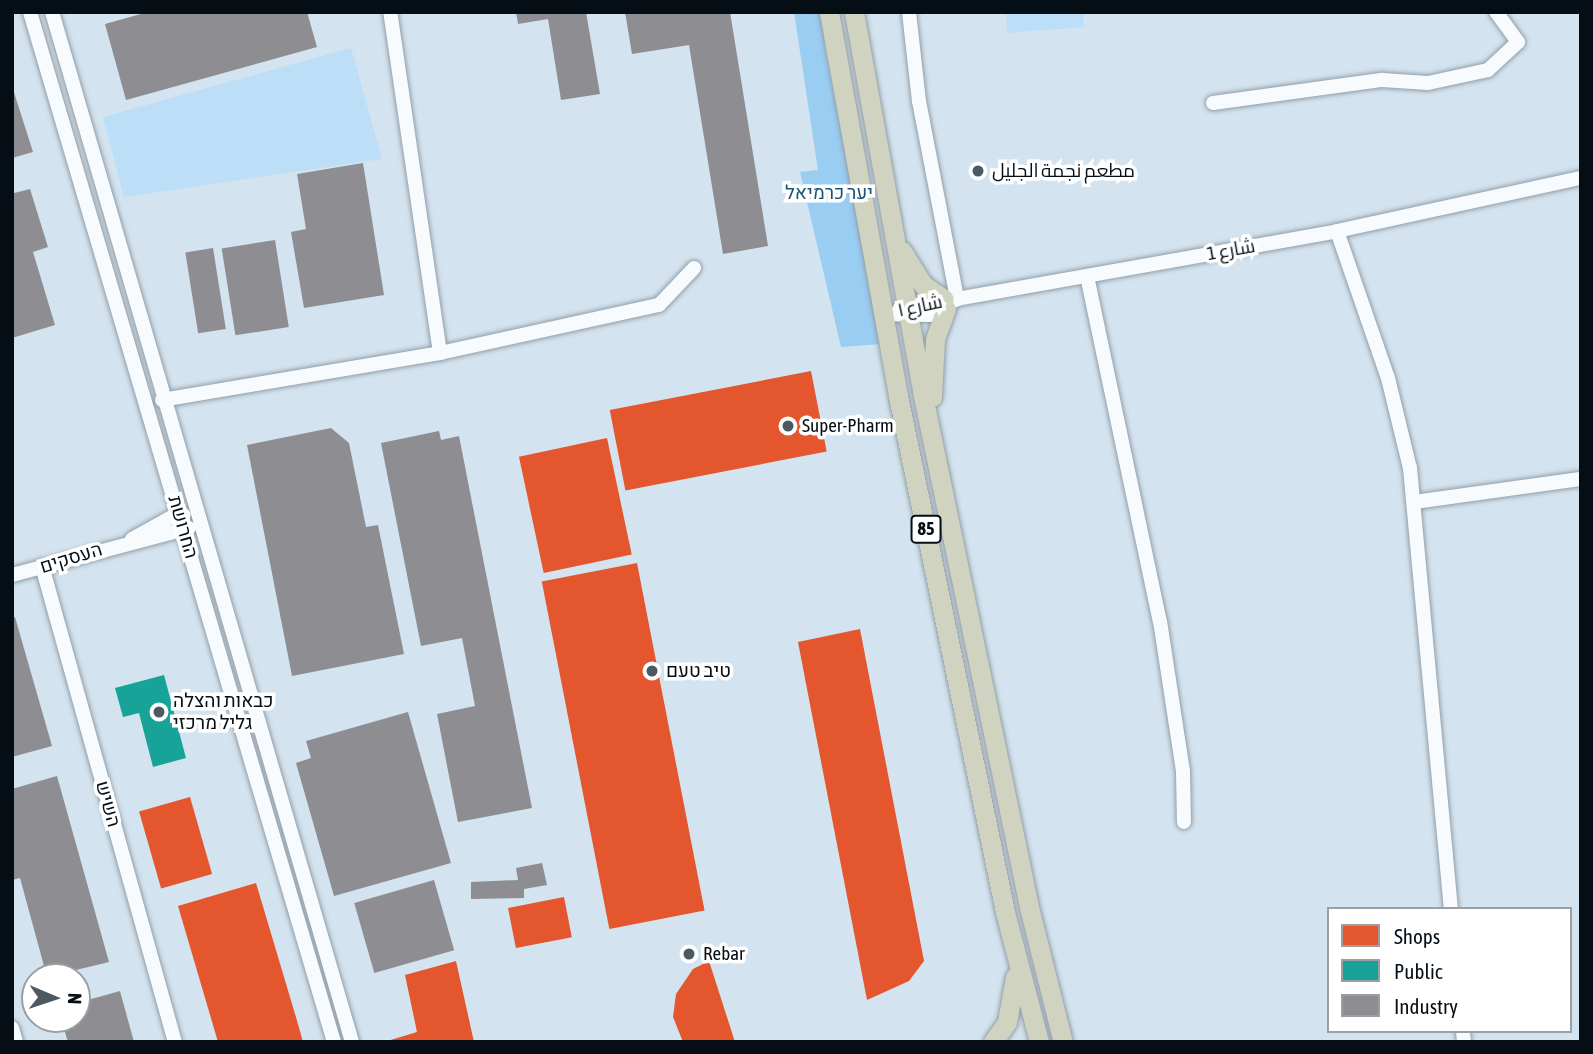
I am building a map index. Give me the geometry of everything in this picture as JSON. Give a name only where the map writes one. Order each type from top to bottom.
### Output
[{"type":"highway","name":"85","points":[[829,12],[883,314],[1017,962],[1039,1042]]},
{"type":"highway","name":"85","points":[[854,12],[931,433],[1029,907],[1063,1042]]},
{"type":"highway","points":[[893,236],[913,273],[949,303],[932,359],[931,433]]},
{"type":"highway","points":[[993,1042],[1012,1006],[1017,962]]},
{"type":"street","name":"החרושת","points":[[30,12],[334,1042]]},
{"type":"street","name":"החרושת","points":[[52,12],[162,400],[352,1042]]},
{"type":"street","points":[[390,12],[440,353]]},
{"type":"street","points":[[909,12],[919,101],[949,303]]},
{"type":"street","points":[[1213,103],[1382,80],[1428,83],[1488,70],[1518,42],[1496,12]]},
{"type":"street","name":"شارع 1","points":[[883,314],[907,312],[1337,231],[1581,178]]},
{"type":"street","points":[[1337,231],[1388,377],[1405,442],[1414,502],[1451,907]]},
{"type":"street","points":[[162,400],[440,353],[659,305],[694,268]]},
{"type":"street","points":[[1087,276],[1160,621],[1183,771],[1184,822]]},
{"type":"street","points":[[1414,502],[1580,478],[1581,489]]},
{"type":"street","points":[[131,540],[178,513],[198,520]]},
{"type":"street","points":[[131,540],[184,532],[198,520]]},
{"type":"street","name":"העסקים","points":[[12,575],[131,540]]},
{"type":"street","name":"השיש","points":[[42,566],[175,1042]]},
{"type":"street","points":[[12,1028],[16,1042]]},
{"type":"shaded area","points":[[1006,12],[1083,12],[1084,27],[1007,33]]},
{"type":"shaded area","points":[[351,48],[382,159],[124,197],[103,117]]},
{"type":"green space","name":"יער כרמיאל","points":[[794,12],[822,12],[825,48],[882,344],[841,347],[800,172],[818,170]]},
{"type":"building: Shops","points":[[811,371],[827,451],[625,491],[610,410]]},
{"type":"building: Shops","points":[[607,438],[632,554],[544,573],[519,457]]},
{"type":"building: Shops","points":[[637,563],[705,910],[609,929],[542,582]]},
{"type":"building: Shops","points":[[860,629],[924,961],[909,981],[867,1000],[798,642]]},
{"type":"building: Shops","points":[[190,797],[212,874],[161,889],[139,812]]},
{"type":"building: Shops","points":[[256,883],[303,1042],[218,1042],[178,906]]},
{"type":"building: Shops","points":[[564,897],[572,937],[516,948],[508,908]]},
{"type":"building: Shops","name":"Rebar","points":[[695,947],[698,957],[684,961],[681,951]]},
{"type":"building: Shops","points":[[456,961],[474,1042],[384,1042],[417,1032],[405,975]]},
{"type":"building: Shops","points":[[709,961],[735,1042],[683,1042],[673,1017],[676,994],[693,969]]},
{"type":"building: Public","points":[[164,675],[186,758],[153,767],[139,713],[123,717],[115,688]]},
{"type":"building: Industry","points":[[148,12],[307,12],[317,47],[126,100],[105,24]]},
{"type":"building: Industry","points":[[516,12],[586,12],[600,94],[561,100],[548,19],[518,24]]},
{"type":"building: Industry","points":[[625,12],[730,12],[768,246],[723,254],[689,45],[632,54]]},
{"type":"building: Industry","points":[[12,86],[33,152],[12,158]]},
{"type":"building: Industry","points":[[363,163],[384,295],[304,308],[291,232],[306,229],[297,174]]},
{"type":"building: Industry","points":[[12,188],[14,193],[30,189],[48,247],[33,252],[55,325],[12,338]]},
{"type":"building: Industry","points":[[275,240],[289,327],[235,335],[222,248]]},
{"type":"building: Industry","points":[[213,248],[226,329],[198,333],[185,252]]},
{"type":"building: Industry","points":[[331,428],[349,443],[366,527],[378,525],[404,654],[292,676],[247,445]]},
{"type":"building: Industry","points":[[439,431],[441,440],[459,436],[532,808],[458,822],[437,714],[475,706],[462,638],[421,646],[381,443]]},
{"type":"building: Industry","points":[[15,617],[52,746],[12,757],[12,618]]},
{"type":"building: Industry","points":[[408,712],[451,863],[334,896],[296,763],[311,758],[306,741]]},
{"type":"building: Industry","points":[[57,776],[109,962],[91,966],[91,963],[43,963],[20,878],[12,880],[12,789]]},
{"type":"building: Industry","points":[[542,863],[547,885],[524,889],[524,898],[471,899],[471,882],[518,880],[516,868]]},
{"type":"building: Industry","points":[[434,880],[454,950],[374,973],[354,903]]},
{"type":"building: Industry","points":[[120,991],[134,1042],[68,1042],[65,1033],[91,1033],[91,999]]},
{"type":"place","name":"مطعم نجمة الجليل","points":[[978,171]]},
{"type":"place","name":"Super-Pharm","points":[[788,426]]},
{"type":"place","name":"טיב טעם","points":[[652,671]]},
{"type":"place","name":"כבאות והצלה גליל מרכזי","points":[[159,712]]},
{"type":"place","name":"Rebar","points":[[689,954]]}]
